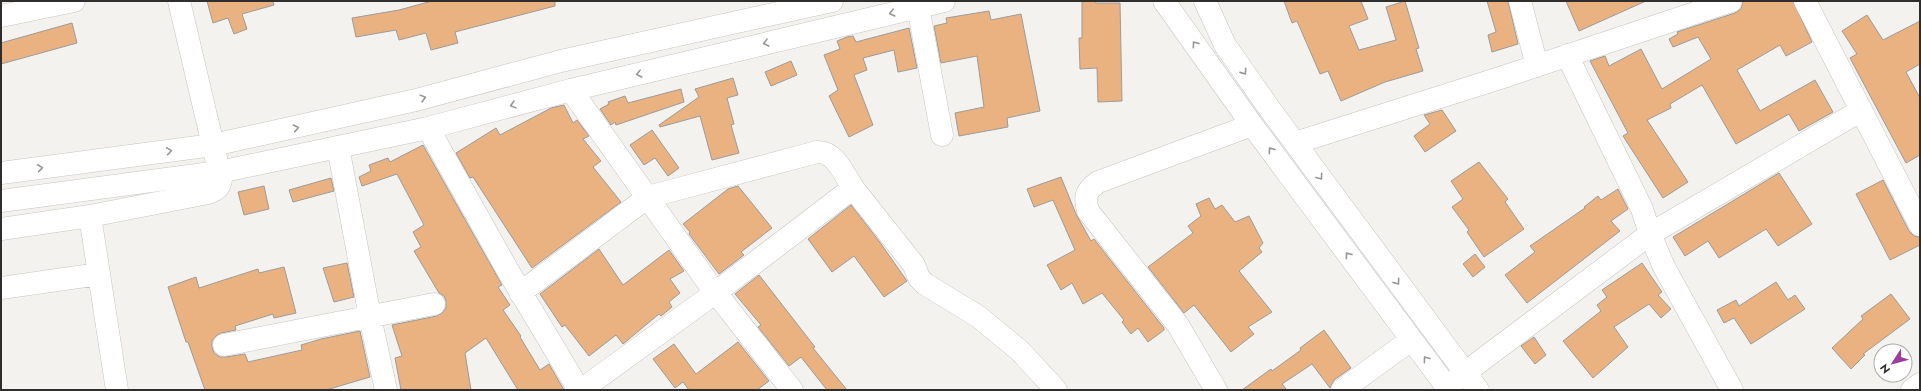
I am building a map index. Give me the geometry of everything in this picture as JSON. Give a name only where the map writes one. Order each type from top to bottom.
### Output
[{"type":"street","points":[[1,16],[74,1]]},
{"type":"street","points":[[1,228],[90,216],[208,193],[216,190],[220,185],[219,172],[213,145],[179,1]]},
{"type":"street","points":[[1,173],[213,145],[416,100],[561,61],[832,1]]},
{"type":"street","points":[[1,201],[219,172],[428,128],[571,90],[944,1]]},
{"type":"street","points":[[1164,1],[1252,125],[1448,388],[1465,372],[1650,234],[1860,111]]},
{"type":"street","points":[[1205,1],[1225,45],[1294,143],[1478,390]]},
{"type":"street","points":[[1520,1],[1537,66]]},
{"type":"street","points":[[1294,143],[1537,66],[1731,1]]},
{"type":"street","points":[[1805,1],[1860,111],[1920,225]]},
{"type":"street","points":[[918,6],[942,135]]},
{"type":"street","points":[[1567,55],[1642,209],[1650,234],[1664,267],[1732,390]]},
{"type":"street","points":[[571,90],[715,292],[787,388]]},
{"type":"street","points":[[1216,390],[1178,326],[1088,211],[1084,199],[1088,190],[1098,182],[1252,125]]},
{"type":"street","points":[[428,128],[520,293],[580,390],[715,292],[853,188]]},
{"type":"street","points":[[338,147],[370,317],[386,390]]},
{"type":"street","points":[[520,293],[648,197],[817,152],[824,152],[833,157],[853,188],[914,265],[919,278],[925,284],[979,317],[1031,361],[1056,390]]},
{"type":"street","points":[[90,216],[117,390]]},
{"type":"street","points":[[1,288],[99,274]]},
{"type":"street","points":[[224,345],[434,304]]},
{"type":"street","points":[[1342,390],[1411,340]]},
{"type":"street","points":[[1912,390],[1920,384]]},
{"type":"building","points":[[207,1],[273,1],[274,5],[242,14],[247,29],[234,34],[228,18],[213,23]]},
{"type":"building","points":[[432,1],[555,1],[555,6],[455,32],[458,43],[431,50],[426,33],[399,40],[396,30],[356,37],[352,18],[399,10]]},
{"type":"building","points":[[1082,1],[1095,1],[1096,3],[1120,3],[1122,101],[1098,102],[1097,68],[1080,69],[1079,38],[1082,38]]},
{"type":"building","points":[[1284,1],[1361,1],[1368,19],[1349,26],[1359,50],[1396,40],[1386,7],[1405,1],[1419,48],[1416,49],[1423,71],[1385,82],[1341,101],[1328,71],[1320,74],[1297,21],[1292,23]]},
{"type":"building","points":[[1487,1],[1508,1],[1518,44],[1492,52],[1488,35],[1496,32]]},
{"type":"building","points":[[1566,1],[1646,1],[1579,31]]},
{"type":"building","points":[[1743,1],[1793,1],[1812,42],[1786,56],[1780,45],[1737,70],[1760,111],[1815,80],[1833,112],[1799,131],[1789,114],[1736,144],[1702,85],[1670,104],[1671,108],[1647,120],[1688,182],[1663,198],[1623,136],[1628,133],[1590,61],[1605,56],[1609,66],[1641,49],[1662,89],[1711,59],[1698,37],[1673,47],[1669,39],[1678,34],[1677,32],[1735,13],[1741,9]]},
{"type":"building","points":[[989,11],[991,20],[1021,14],[1040,111],[1007,118],[1008,127],[959,136],[955,113],[984,107],[977,56],[941,63],[934,26],[947,23],[946,18]]},
{"type":"building","points":[[1867,15],[1883,40],[1920,21],[1920,64],[1906,72],[1920,98],[1920,155],[1906,163],[1850,58],[1857,54],[1842,31]]},
{"type":"building","points":[[72,23],[77,43],[1,64],[1,43]]},
{"type":"building","points":[[909,28],[917,68],[898,72],[894,50],[863,58],[867,70],[854,75],[873,125],[849,137],[829,96],[838,90],[824,55],[840,49],[837,41],[847,37],[853,36],[856,42]]},
{"type":"building","points":[[791,61],[797,75],[771,86],[765,72]]},
{"type":"building","points":[[733,78],[738,95],[727,98],[734,124],[731,125],[739,153],[712,160],[700,116],[660,127],[659,125],[699,97],[695,89]]},
{"type":"building","points":[[681,89],[684,102],[616,125],[615,122],[611,125],[600,109],[609,104],[608,102],[625,96],[628,103]]},
{"type":"building","points":[[564,105],[573,123],[577,120],[589,136],[583,139],[601,161],[593,167],[621,202],[532,268],[473,177],[470,178],[456,153],[496,128],[500,135],[551,108]]},
{"type":"building","points":[[1442,110],[1456,131],[1425,152],[1414,136],[1430,124],[1424,115]]},
{"type":"building","points":[[652,130],[679,168],[668,176],[655,158],[644,165],[630,145]]},
{"type":"building","points":[[423,145],[502,285],[498,287],[510,305],[503,310],[521,336],[520,337],[540,370],[549,364],[564,390],[518,390],[486,338],[465,353],[471,390],[401,390],[395,358],[402,356],[392,325],[437,316],[446,308],[446,301],[444,296],[439,293],[414,251],[421,247],[413,232],[424,225],[397,174],[362,186],[359,177],[371,171],[369,165],[388,158],[390,162]]},
{"type":"building","points":[[1479,162],[1508,199],[1505,202],[1524,229],[1484,257],[1467,232],[1469,230],[1452,207],[1463,199],[1451,181]]},
{"type":"building","points":[[1779,173],[1812,224],[1778,246],[1766,229],[1719,258],[1708,241],[1685,256],[1673,237]]},
{"type":"building","points":[[1061,177],[1076,214],[1091,241],[1094,239],[1164,328],[1164,330],[1148,342],[1138,328],[1131,334],[1122,322],[1124,320],[1102,293],[1083,304],[1072,283],[1061,290],[1047,265],[1075,250],[1053,200],[1034,207],[1027,189]]},
{"type":"building","points":[[331,178],[334,191],[293,202],[289,190]]},
{"type":"building","points":[[1883,180],[1909,231],[1914,236],[1920,237],[1920,245],[1890,260],[1856,194]]},
{"type":"building","points":[[264,186],[269,209],[244,215],[238,192]]},
{"type":"building","points":[[738,186],[772,228],[741,252],[744,255],[719,274],[683,224],[728,189]]},
{"type":"building","points":[[1618,189],[1628,209],[1611,221],[1620,231],[1527,303],[1505,275],[1535,252],[1530,246],[1585,208],[1584,207],[1598,196],[1601,200]]},
{"type":"building","points":[[1209,198],[1215,209],[1222,205],[1235,222],[1249,216],[1263,243],[1259,248],[1262,252],[1239,271],[1272,312],[1248,327],[1254,334],[1231,352],[1194,305],[1184,313],[1148,267],[1193,233],[1188,226],[1201,216],[1196,204]]},
{"type":"building","points":[[851,205],[907,281],[884,297],[854,256],[832,272],[808,239]]},
{"type":"building","points":[[599,249],[623,285],[669,250],[684,271],[670,279],[680,293],[669,302],[672,307],[661,316],[659,314],[623,344],[616,335],[589,356],[565,325],[562,327],[540,294]]},
{"type":"building","points":[[1475,254],[1485,267],[1473,277],[1463,264]]},
{"type":"building","points":[[347,263],[354,297],[334,302],[323,268]]},
{"type":"building","points":[[1642,263],[1662,292],[1658,295],[1671,309],[1661,318],[1649,304],[1614,327],[1628,347],[1593,378],[1563,341],[1601,311],[1597,305],[1607,297],[1602,290]]},
{"type":"building","points":[[284,267],[296,313],[274,318],[273,314],[235,326],[236,330],[221,333],[212,341],[214,353],[220,357],[245,354],[248,362],[302,350],[301,345],[321,339],[360,331],[370,377],[326,390],[205,390],[188,342],[186,342],[168,287],[196,277],[199,288],[258,269],[259,273]]},
{"type":"building","points":[[759,275],[815,347],[813,348],[847,390],[827,390],[801,357],[789,366],[758,327],[761,325],[735,294]]},
{"type":"building","points":[[1776,282],[1788,300],[1795,295],[1805,309],[1751,344],[1734,318],[1724,323],[1717,310],[1736,300],[1739,306]]},
{"type":"building","points":[[1891,294],[1910,319],[1878,343],[1873,343],[1873,347],[1863,354],[1865,355],[1851,369],[1832,348],[1863,319],[1861,316]]},
{"type":"building","points":[[1324,330],[1351,368],[1334,380],[1330,388],[1312,364],[1282,384],[1287,390],[1242,390],[1301,350],[1300,348]]},
{"type":"building","points":[[1534,337],[1546,355],[1535,364],[1521,346]]},
{"type":"building","points":[[738,342],[769,381],[757,390],[689,390],[683,382],[675,388],[653,359],[674,344],[696,374]]}]
